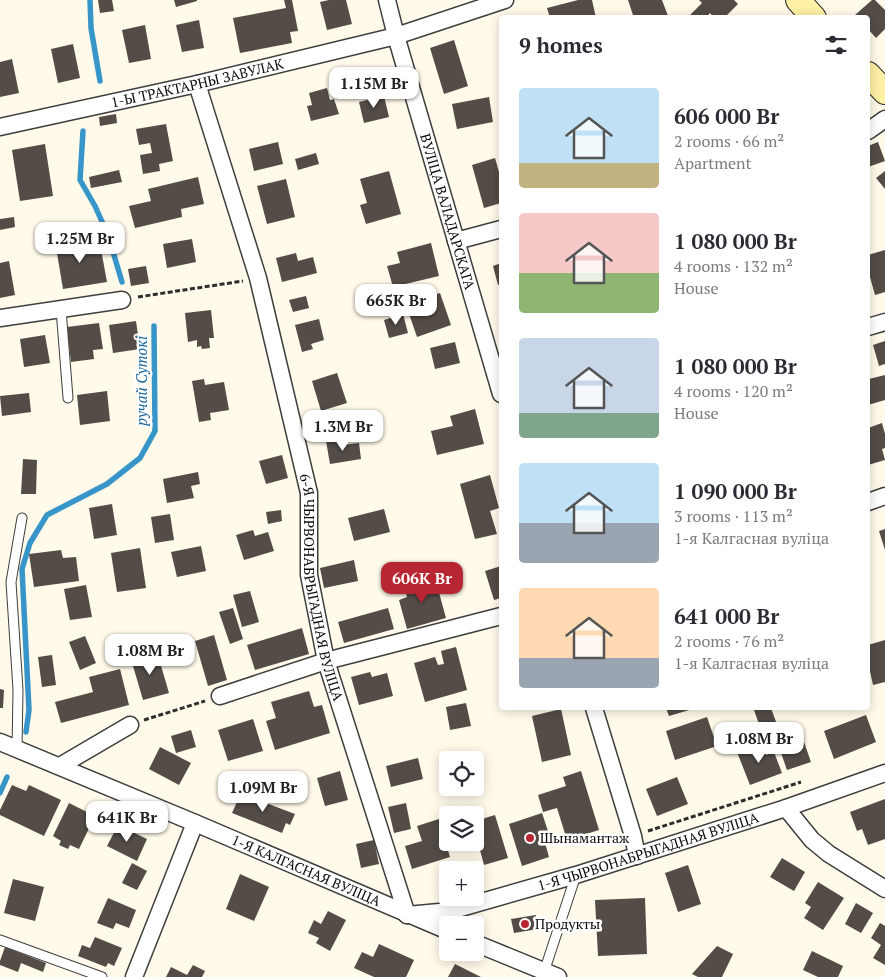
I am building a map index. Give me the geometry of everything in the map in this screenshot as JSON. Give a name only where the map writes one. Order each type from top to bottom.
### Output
[{"type":"street","name":"ВУЛІЦА ВАЛАДАРСКАГА","points":[[386,0],[499,387]]},
{"type":"street","name":"1-Ы ТРАКТАРНЫ ЗАВУЛАК","points":[[0,127],[197,84],[396,36],[505,0]]},
{"type":"street","points":[[798,0],[811,15]]},
{"type":"street","points":[[870,76],[885,92]]},
{"type":"street","name":"6-Я ЧЫРВОНАБРЫГАДНАЯ ВУЛІЦА","points":[[197,84],[258,278],[309,493],[309,575],[326,661],[407,914]]},
{"type":"street","points":[[870,130],[885,119]]},
{"type":"street","points":[[456,241],[499,230]]},
{"type":"street","points":[[0,318],[122,300]]},
{"type":"street","points":[[870,326],[885,322]]},
{"type":"street","points":[[870,501],[885,496]]},
{"type":"street","points":[[220,696],[326,661],[499,617]]},
{"type":"street","points":[[595,710],[633,836],[637,856]]},
{"type":"street","points":[[60,766],[130,725]]},
{"type":"street","name":"1-Я КАЛГАСНАЯ ВУЛІЦА","points":[[0,742],[439,927]]},
{"type":"street","name":"1-Я ЧЫРВОНАБРЫГАДНАЯ ВУЛІЦА","points":[[407,914],[450,911],[576,875],[786,808],[885,773]]},
{"type":"street","points":[[786,808],[812,840],[829,854],[885,889]]},
{"type":"street","points":[[134,977],[195,823]]},
{"type":"street","points":[[484,947],[548,975]]},
{"type":"lane","points":[[62,309],[68,398]]},
{"type":"lane","points":[[17,749],[18,690],[11,582],[22,518]]},
{"type":"lane","points":[[548,975],[576,875]]},
{"type":"lane","points":[[0,940],[102,977]]},
{"type":"path","points":[[122,300],[258,278]]},
{"type":"path","points":[[130,725],[220,696]]},
{"type":"path","points":[[633,836],[801,782]]},
{"type":"building","points":[[98,0],[112,0],[114,11],[100,13]]},
{"type":"building","points":[[174,0],[197,0],[197,1],[176,7]]},
{"type":"building","points":[[284,0],[292,0],[298,31],[290,32],[292,43],[240,53],[233,18],[286,8]]},
{"type":"building","points":[[346,0],[352,24],[327,30],[320,2]]},
{"type":"building","points":[[578,0],[592,0],[595,15],[549,15],[547,8]]},
{"type":"building","points":[[628,0],[662,0],[668,15],[633,15]]},
{"type":"building","points":[[699,0],[734,0],[738,4],[727,15],[712,15],[710,13],[708,15],[690,15],[702,3]]},
{"type":"building","points":[[872,0],[875,0],[885,10],[885,29],[876,38],[870,31],[870,15],[855,15]]},
{"type":"building","points":[[199,20],[204,48],[182,52],[176,25]]},
{"type":"building","points":[[145,25],[151,59],[129,63],[122,30]]},
{"type":"building","points":[[454,40],[468,86],[444,94],[430,48]]},
{"type":"building","points":[[73,44],[80,78],[58,83],[51,49]]},
{"type":"building","points":[[12,59],[19,93],[0,97],[0,62]]},
{"type":"building","points":[[327,88],[330,100],[334,99],[339,114],[311,121],[307,106],[312,105],[309,93]]},
{"type":"building","points":[[384,96],[389,117],[364,123],[359,102]]},
{"type":"building","points":[[489,97],[493,122],[457,129],[452,104]]},
{"type":"building","points":[[116,114],[117,123],[100,126],[99,117]]},
{"type":"building","points":[[166,124],[173,161],[159,164],[160,171],[143,174],[140,155],[152,153],[150,143],[139,145],[136,129]]},
{"type":"building","points":[[278,142],[283,164],[254,171],[249,149]]},
{"type":"building","points":[[878,142],[885,161],[870,166],[870,145]]},
{"type":"building","points":[[45,144],[53,196],[20,201],[12,150]]},
{"type":"building","points":[[316,153],[319,164],[298,170],[295,159]]},
{"type":"building","points":[[495,158],[499,172],[499,204],[484,208],[472,165]]},
{"type":"building","points":[[119,170],[122,182],[91,188],[89,177]]},
{"type":"building","points":[[389,171],[401,214],[366,224],[360,205],[367,203],[360,179]]},
{"type":"building","points":[[885,171],[885,189],[876,178]]},
{"type":"building","points":[[198,177],[204,204],[181,209],[182,217],[135,228],[129,206],[151,201],[148,189]]},
{"type":"building","points":[[286,179],[295,217],[267,224],[257,186]]},
{"type":"building","points":[[14,217],[15,227],[0,230],[0,219]]},
{"type":"building","points":[[74,238],[76,248],[87,246],[87,243],[92,242],[92,245],[100,244],[107,282],[63,289],[55,241]]},
{"type":"building","points":[[192,239],[196,262],[167,268],[163,244]]},
{"type":"building","points":[[431,243],[439,276],[393,287],[387,266],[400,263],[397,252]]},
{"type":"building","points":[[885,250],[885,292],[875,295],[870,277],[870,254]]},
{"type":"building","points":[[296,253],[298,261],[313,257],[317,273],[282,282],[276,258]]},
{"type":"building","points":[[9,261],[15,295],[0,298],[0,263]]},
{"type":"building","points":[[499,264],[498,285],[493,266]]},
{"type":"building","points":[[146,266],[149,283],[131,286],[128,269]]},
{"type":"building","points":[[440,293],[451,325],[417,337],[406,305]]},
{"type":"building","points":[[306,296],[309,308],[293,312],[289,300]]},
{"type":"building","points":[[211,310],[214,338],[209,338],[210,348],[202,349],[201,346],[197,347],[197,340],[188,342],[185,313]]},
{"type":"building","points":[[403,314],[408,333],[389,338],[384,320]]},
{"type":"building","points":[[319,319],[324,340],[311,344],[313,349],[302,352],[295,325]]},
{"type":"building","points":[[136,321],[140,349],[113,353],[109,325]]},
{"type":"building","points":[[99,323],[103,349],[93,350],[94,359],[71,362],[67,327]]},
{"type":"building","points":[[45,335],[50,363],[24,367],[20,339]]},
{"type":"building","points":[[885,341],[885,364],[879,366],[873,345]]},
{"type":"building","points":[[455,342],[460,363],[435,369],[430,348]]},
{"type":"building","points":[[337,373],[347,403],[321,411],[312,381]]},
{"type":"building","points":[[885,375],[885,400],[870,404],[870,379]]},
{"type":"building","points":[[204,379],[205,385],[224,382],[229,410],[210,413],[211,420],[199,422],[192,381]]},
{"type":"building","points":[[107,391],[110,421],[80,425],[77,395]]},
{"type":"building","points":[[29,393],[31,412],[2,416],[0,396]]},
{"type":"building","points":[[475,409],[484,444],[437,455],[431,431],[453,426],[450,416]]},
{"type":"building","points":[[882,423],[885,434],[885,448],[882,449],[885,460],[870,464],[870,427]]},
{"type":"building","points":[[341,439],[342,445],[359,443],[361,459],[330,464],[326,441]]},
{"type":"building","points":[[282,455],[288,478],[266,484],[259,461]]},
{"type":"building","points":[[23,459],[37,460],[36,494],[21,494]]},
{"type":"building","points":[[198,472],[200,484],[191,486],[194,498],[167,503],[163,479]]},
{"type":"building","points":[[490,475],[499,508],[490,511],[497,534],[475,539],[460,484]]},
{"type":"building","points":[[112,504],[117,535],[94,539],[89,508]]},
{"type":"building","points":[[384,509],[390,532],[354,541],[348,518]]},
{"type":"building","points":[[281,510],[282,521],[268,524],[266,512]]},
{"type":"building","points":[[170,514],[174,540],[155,543],[151,517]]},
{"type":"building","points":[[885,529],[885,550],[879,531]]},
{"type":"building","points":[[253,530],[255,536],[268,532],[274,551],[244,560],[236,535]]},
{"type":"building","points":[[201,546],[206,571],[177,577],[171,552]]},
{"type":"building","points":[[140,548],[146,588],[117,592],[111,553]]},
{"type":"building","points":[[61,550],[63,558],[76,557],[79,581],[34,587],[29,554]]},
{"type":"building","points":[[354,560],[358,581],[324,588],[320,568]]},
{"type":"building","points":[[499,567],[499,599],[494,600],[485,571]]},
{"type":"building","points":[[435,578],[446,618],[407,629],[399,600],[407,597],[404,587]]},
{"type":"building","points":[[86,585],[92,617],[70,620],[64,589]]},
{"type":"building","points":[[250,591],[259,622],[242,627],[233,595]]},
{"type":"building","points":[[233,608],[243,639],[230,644],[219,612]]},
{"type":"building","points":[[388,608],[394,629],[344,643],[338,622]]},
{"type":"building","points":[[302,628],[309,654],[255,670],[247,645]]},
{"type":"building","points":[[214,635],[227,680],[208,686],[195,641]]},
{"type":"building","points":[[85,636],[96,663],[80,670],[69,642]]},
{"type":"building","points":[[885,640],[885,682],[873,685],[870,671],[870,644]]},
{"type":"building","points":[[456,647],[467,690],[425,702],[414,663],[435,657],[438,665],[444,664],[441,651]]},
{"type":"building","points":[[157,652],[169,693],[143,700],[131,659]]},
{"type":"building","points":[[52,655],[56,685],[42,687],[38,657]]},
{"type":"building","points":[[120,669],[129,705],[61,723],[55,702],[93,692],[89,677]]},
{"type":"building","points":[[370,672],[372,677],[387,673],[393,696],[359,705],[351,677]]},
{"type":"building","points":[[0,689],[4,690],[3,708],[0,708]]},
{"type":"building","points":[[309,691],[314,707],[322,705],[330,733],[275,750],[266,721],[276,718],[271,702]]},
{"type":"building","points":[[466,703],[471,726],[450,730],[446,707]]},
{"type":"building","points":[[561,710],[571,755],[542,762],[532,716]]},
{"type":"building","points":[[667,710],[689,710],[669,716]]},
{"type":"building","points":[[754,710],[772,710],[783,741],[767,747]]},
{"type":"building","points":[[866,715],[876,742],[834,759],[824,731]]},
{"type":"building","points":[[707,717],[717,746],[675,760],[666,731]]},
{"type":"building","points":[[253,719],[263,751],[228,761],[218,730]]},
{"type":"building","points":[[191,730],[196,747],[176,753],[171,736]]},
{"type":"building","points":[[804,742],[811,762],[787,770],[780,750]]},
{"type":"building","points":[[761,743],[766,755],[774,752],[782,773],[750,785],[737,752]]},
{"type":"building","points":[[160,747],[191,763],[179,785],[149,769]]},
{"type":"building","points":[[418,758],[423,779],[391,787],[386,766]]},
{"type":"building","points":[[340,771],[348,800],[325,806],[317,778]]},
{"type":"building","points":[[581,771],[599,830],[567,840],[557,808],[543,812],[538,795],[566,786],[563,777]]},
{"type":"building","points":[[677,777],[688,804],[657,816],[646,789]]},
{"type":"building","points":[[12,785],[26,791],[29,785],[61,800],[44,836],[0,815],[0,810]]},
{"type":"building","points":[[240,795],[244,797],[245,795],[295,814],[290,825],[286,823],[282,833],[232,813]]},
{"type":"building","points":[[885,799],[885,839],[868,845],[862,829],[857,831],[850,812]]},
{"type":"building","points":[[69,803],[95,816],[79,849],[70,845],[68,849],[59,845],[61,841],[53,836]]},
{"type":"building","points":[[406,803],[411,829],[394,833],[388,807]]},
{"type":"building","name":"Шынамантаж","points":[[542,813],[550,837],[544,839],[549,857],[522,866],[509,824]]},
{"type":"building","points":[[495,815],[508,858],[484,865],[480,851],[484,851],[484,818]]},
{"type":"building","points":[[439,819],[439,851],[448,851],[450,857],[412,869],[405,846],[422,841],[417,826]]},
{"type":"building","points":[[118,825],[147,839],[137,861],[107,846]]},
{"type":"building","points":[[374,840],[379,864],[361,868],[356,844]]},
{"type":"building","points":[[782,858],[805,872],[794,891],[770,877]]},
{"type":"building","points":[[132,863],[147,871],[137,890],[122,883]]},
{"type":"building","points":[[688,865],[701,904],[678,912],[665,873]]},
{"type":"building","points":[[240,874],[269,887],[254,921],[226,909]]},
{"type":"building","points":[[13,879],[44,887],[35,921],[4,913]]},
{"type":"building","points":[[818,882],[844,898],[823,930],[804,918],[811,907],[805,903]]},
{"type":"building","points":[[108,898],[136,910],[129,928],[116,923],[113,929],[97,923]]},
{"type":"building","points":[[645,898],[647,954],[598,956],[595,900]]},
{"type":"building","points":[[856,903],[873,913],[861,933],[845,924]]},
{"type":"building","points":[[328,911],[346,920],[330,951],[316,943],[319,938],[308,933],[314,920],[321,924]]},
{"type":"building","name":"Продукты","points":[[536,915],[538,929],[514,933],[511,919]]},
{"type":"building","points":[[880,923],[885,926],[885,965],[873,958],[881,945],[871,938]]},
{"type":"building","points":[[95,937],[122,948],[114,966],[108,963],[106,967],[78,956],[82,945],[90,948]]},
{"type":"building","points":[[379,944],[414,960],[406,977],[374,977],[354,968],[362,952],[373,957]]},
{"type":"building","points":[[717,946],[733,954],[722,977],[698,977],[692,974]]},
{"type":"building","points":[[5,947],[46,963],[43,972],[21,963],[18,972],[0,965]]},
{"type":"building","points":[[812,951],[843,966],[838,977],[818,977],[803,970]]},
{"type":"building","points":[[455,964],[481,977],[448,977]]},
{"type":"building","points":[[193,965],[205,971],[202,977],[166,977],[171,967],[187,975]]},
{"type":"waterway","name":"ручай Сутокі","points":[[90,0],[91,28],[100,81]]},
{"type":"waterway","name":"ручай Сутокі","points":[[83,131],[80,180],[95,206],[108,235],[122,282]]},
{"type":"waterway","name":"ручай Сутокі","points":[[26,732],[29,710],[22,569],[30,543],[47,515],[107,484],[140,458],[155,431],[154,326]]},
{"type":"waterway","name":"ручай Сутокі","points":[[0,793],[7,777]]},
{"type":"place","name":"Шынамантаж","points":[[530,838]]},
{"type":"place","name":"Продукты","points":[[525,924]]}]
